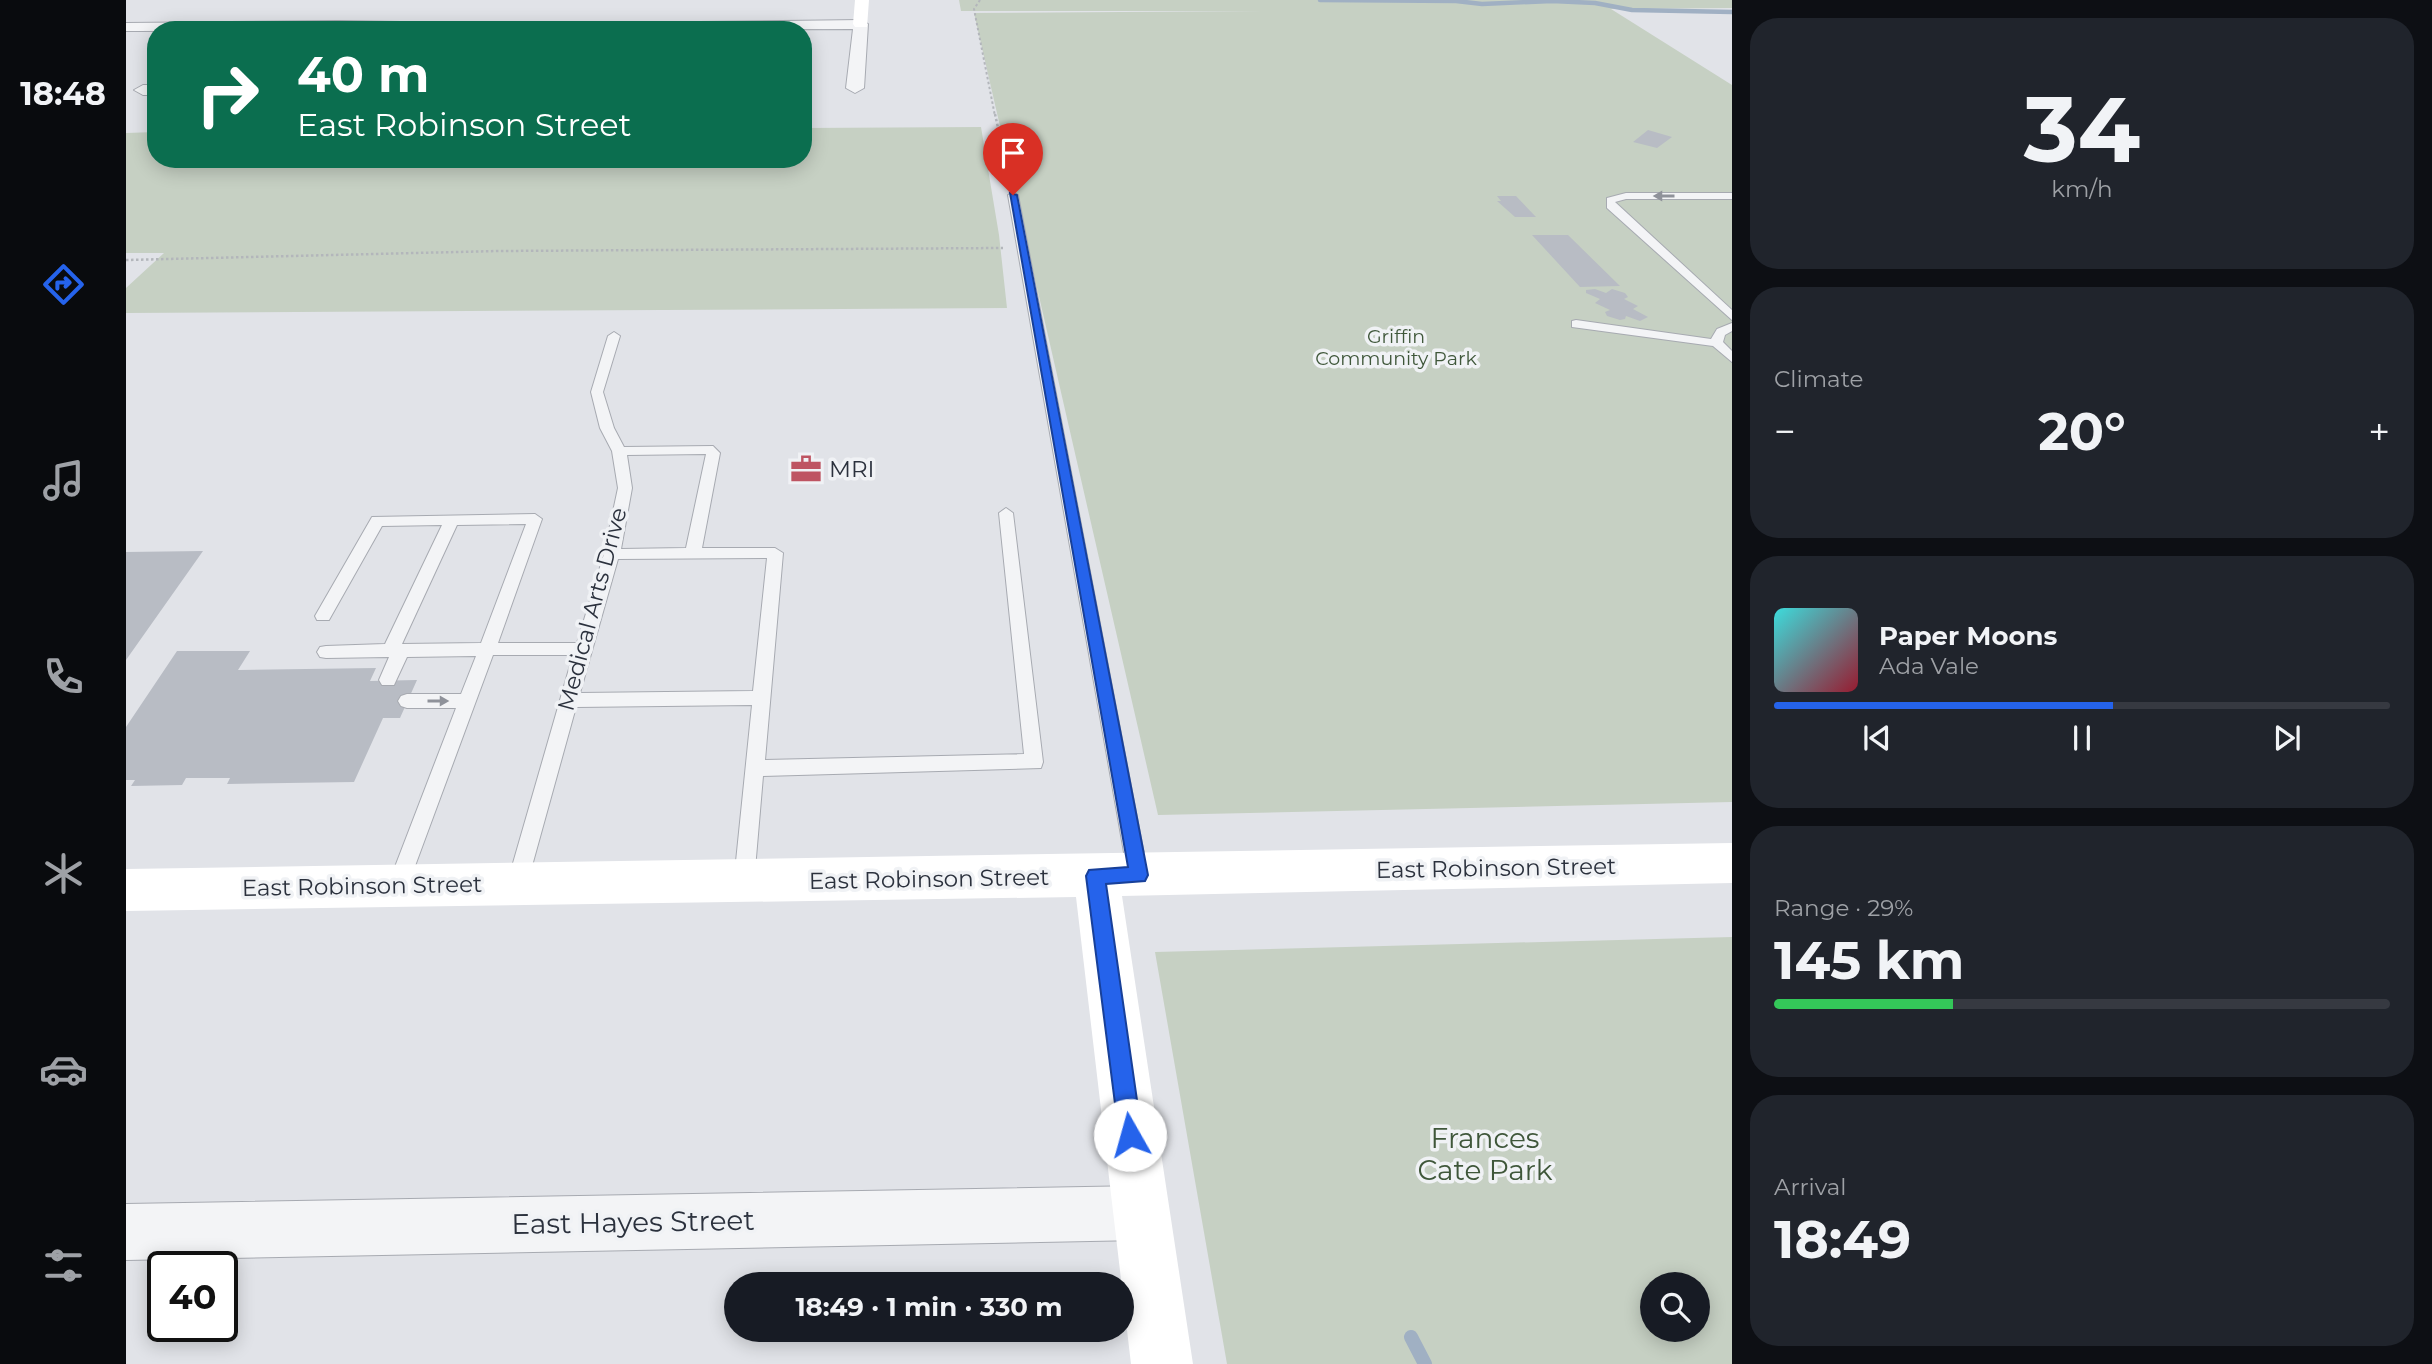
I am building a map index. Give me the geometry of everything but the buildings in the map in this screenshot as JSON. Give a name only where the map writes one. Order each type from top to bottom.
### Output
[{"type":"main road","points":[[861,24],[862,0]]},
{"type":"main road","name":"East Robinson Street","points":[[126,890],[1117,876],[1732,863]]},
{"type":"main road","points":[[1117,876],[1140,1213],[1162,1364]]},
{"type":"street","points":[[237,21],[249,13]]},
{"type":"street","points":[[812,25],[861,24],[855,88]]},
{"type":"street","points":[[126,27],[147,27]]},
{"type":"street","name":"East Hayes Street","points":[[126,1232],[1140,1213]]},
{"type":"lane","points":[[1013,195],[1117,876]]},
{"type":"lane","points":[[1732,196],[1626,196],[1610,200],[1611,206],[1732,316]]},
{"type":"lane","points":[[1576,324],[1717,342],[1732,358]]},
{"type":"lane","points":[[1717,342],[1721,331],[1732,327]]},
{"type":"lane","name":"Medical Arts Drive","points":[[517,884],[612,554],[625,488],[619,451],[607,428],[597,392],[614,336]]},
{"type":"lane","points":[[619,451],[708,449],[713,453],[693,554]]},
{"type":"lane","points":[[754,768],[1034,762],[1006,513]]},
{"type":"lane","points":[[323,617],[377,521],[535,519],[398,886]]},
{"type":"lane","points":[[388,680],[396,651],[452,520]]},
{"type":"lane","points":[[612,554],[775,553],[744,881]]},
{"type":"lane","points":[[327,652],[583,649]]},
{"type":"lane","points":[[568,700],[760,698]]},
{"type":"lane","points":[[407,701],[468,701]]},
{"type":"path","points":[[979,0],[974,9],[977,30],[1013,195]]},
{"type":"path","points":[[126,260],[498,251],[1022,247]]},
{"type":"green space","name":"Griffin Community Park","points":[[959,0],[1732,0],[1732,8],[1611,9],[1732,85],[1732,802],[1158,815],[974,13],[1264,11],[961,11]]},
{"type":"green space","points":[[981,127],[999,235],[1007,308],[126,313],[126,288],[164,253],[126,253],[126,133],[147,132],[147,168],[812,168],[812,128]]},
{"type":"green space","name":"Frances Cate Park","points":[[1732,937],[1732,1364],[1227,1364],[1155,952]]},
{"type":"waterway","points":[[1320,0],[1456,1],[1482,4],[1552,1],[1595,3],[1632,10],[1732,12]]},
{"type":"waterway","points":[[1411,1337],[1425,1364]]},
{"type":"place","name":"MRI","points":[[806,469]]},
{"type":"route","points":[[1013,195],[1138,875],[1096,876],[1130,1135]]}]
